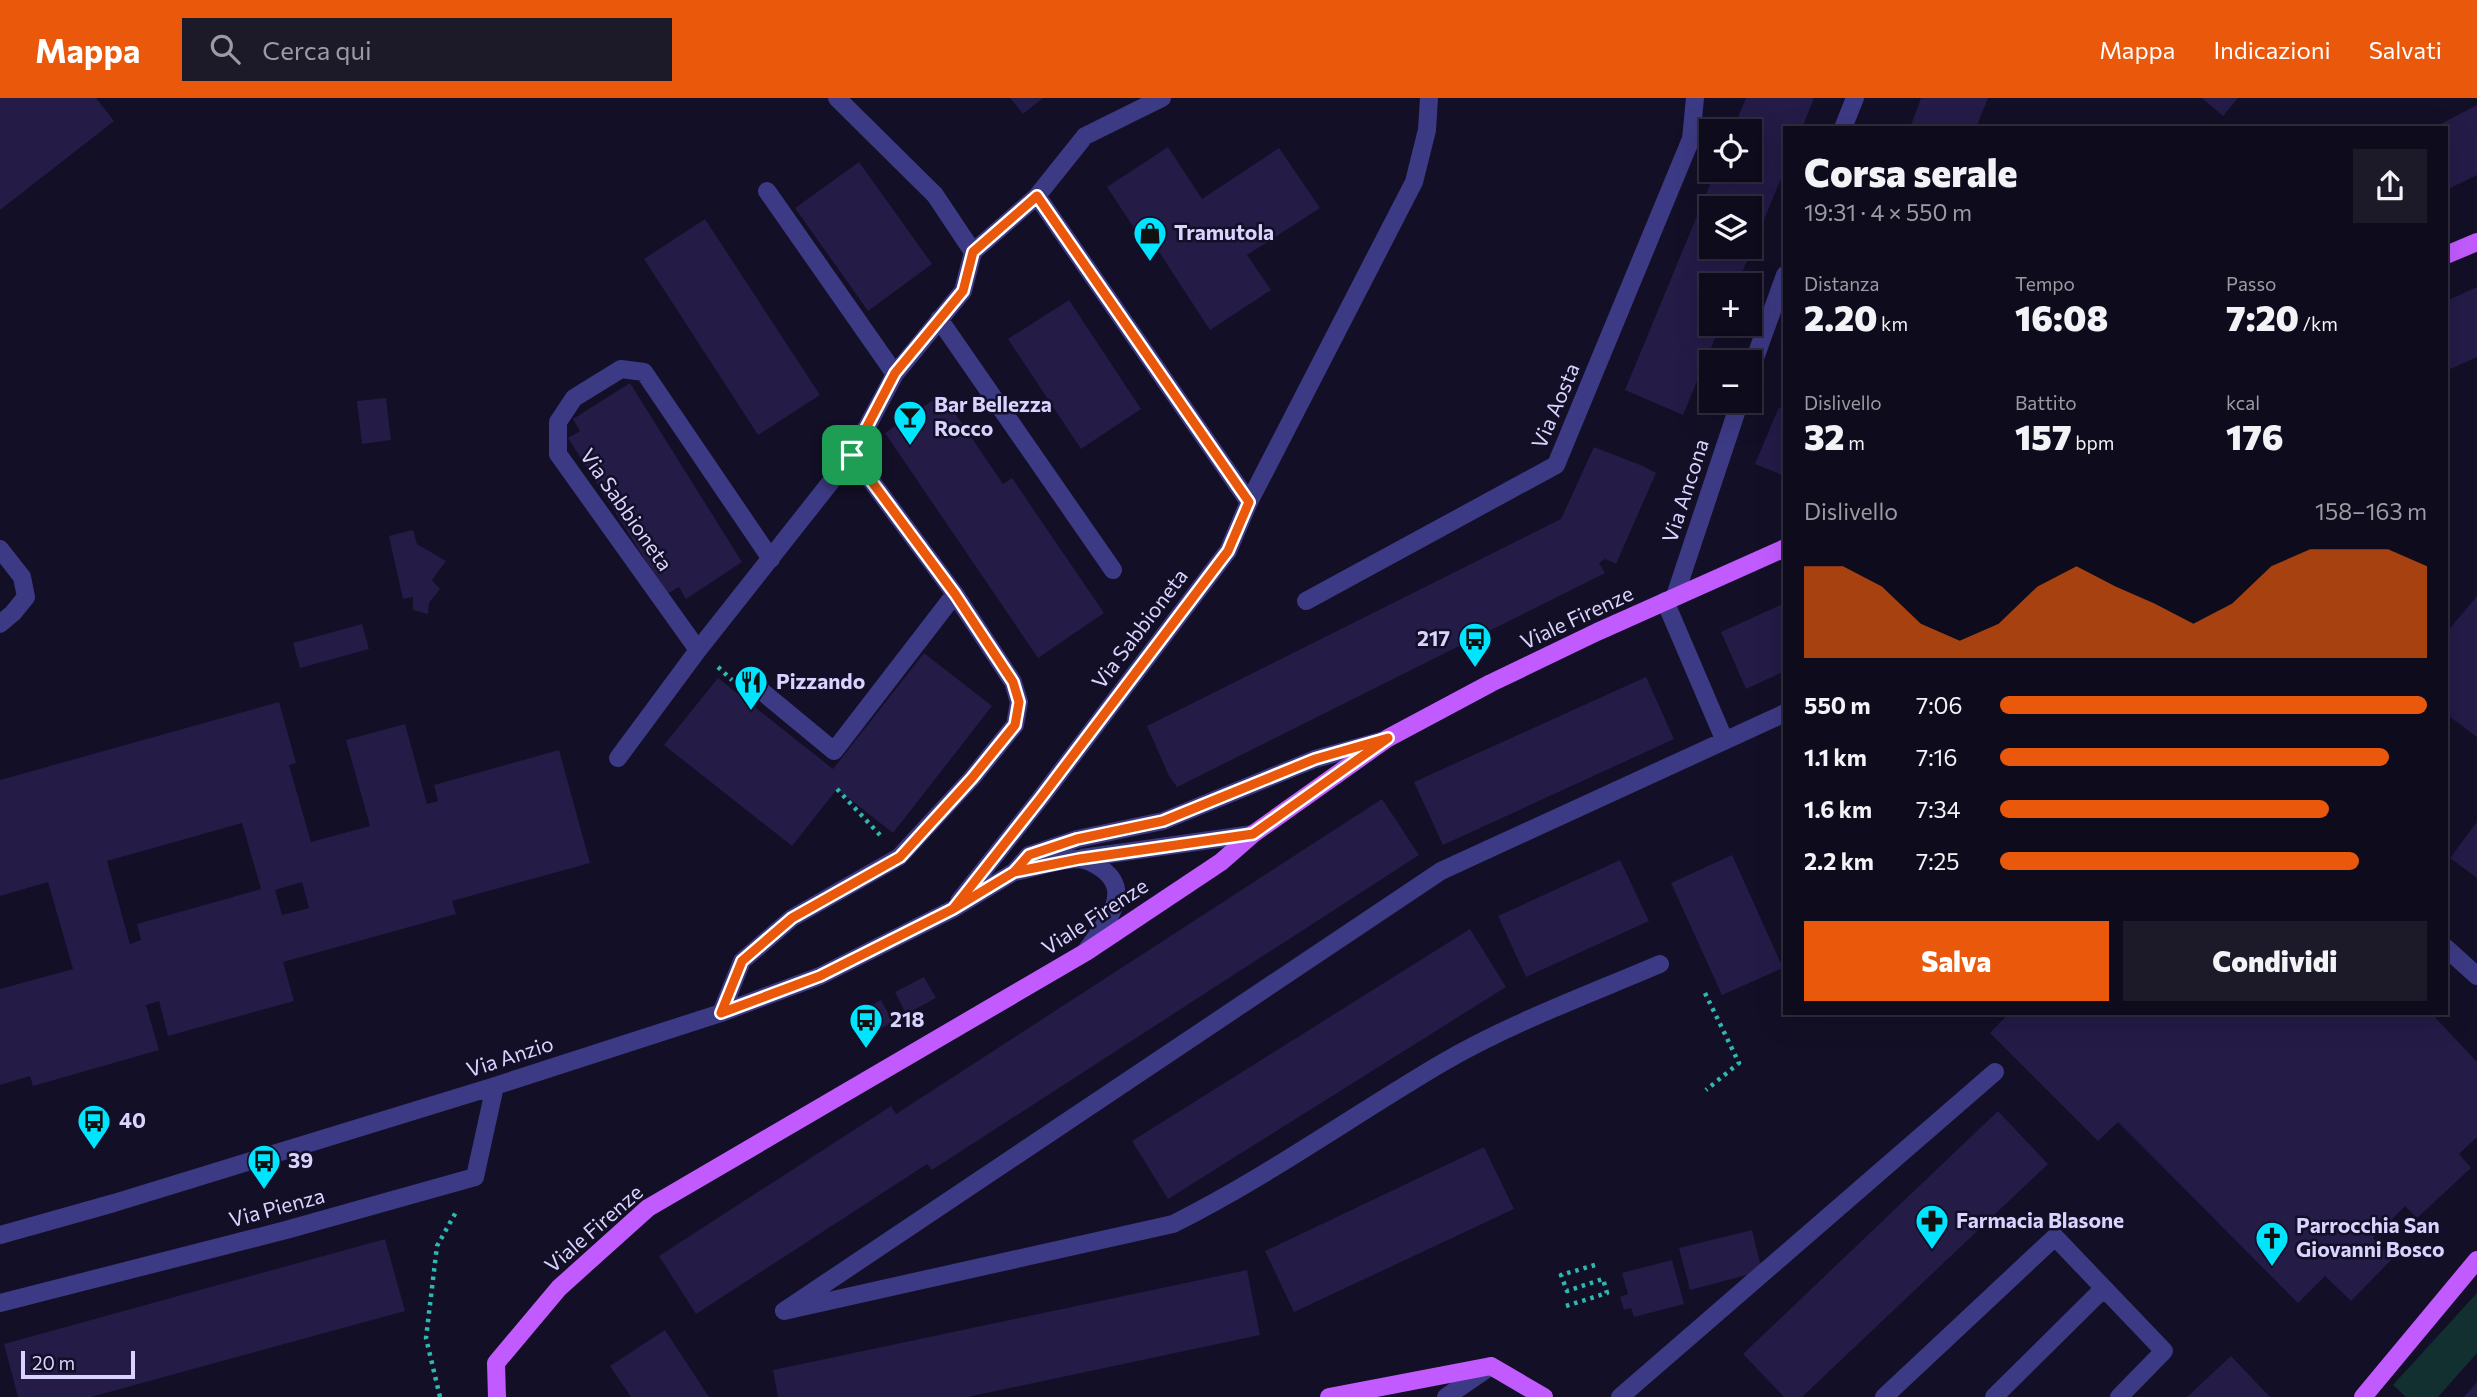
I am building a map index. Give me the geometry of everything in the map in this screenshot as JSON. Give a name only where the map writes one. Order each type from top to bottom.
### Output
[{"type":"main road","points":[[2448,254],[2477,242]]},
{"type":"main road","name":"Viale Firenze","points":[[497,1397],[496,1363],[559,1288],[648,1208],[1086,952],[1221,862],[1253,834],[1388,738],[1491,683],[1783,549]]},
{"type":"main road","points":[[2362,1397],[2477,1260]]},
{"type":"main road","points":[[1329,1397],[1491,1366],[1544,1397]]},
{"type":"street","points":[[837,98],[935,195],[973,252]]},
{"type":"street","points":[[618,758],[698,650],[852,455],[895,373],[963,291],[973,252],[1037,196],[1085,136],[1162,98]]},
{"type":"street","name":"Via Sabbioneta","points":[[953,909],[1228,551],[1249,502],[1414,182],[1427,130],[1429,98]]},
{"type":"street","name":"Via Aosta","points":[[1306,601],[1556,465],[1691,139],[1695,98]]},
{"type":"street","points":[[1844,126],[1855,98]]},
{"type":"street","points":[[767,191],[895,373]]},
{"type":"street","points":[[1037,196],[1249,502]]},
{"type":"street","points":[[1758,350],[1783,281]]},
{"type":"street","points":[[939,319],[1113,570]]},
{"type":"street","name":"Via Sabbioneta","points":[[698,650],[558,454],[558,422],[574,398],[621,369],[644,372],[771,559]]},
{"type":"street","name":"Via Ancona","points":[[1670,599],[1736,413]]},
{"type":"street","points":[[721,1013],[742,961],[792,918],[900,857],[972,778],[1015,725],[1019,702],[1013,682],[955,594],[852,455]]},
{"type":"street","points":[[0,549],[22,577],[26,597],[13,614],[0,624]]},
{"type":"street","points":[[759,689],[834,751],[955,594]]},
{"type":"street","points":[[1670,599],[1724,738]]},
{"type":"street","points":[[1660,964],[1498,1034],[1443,1063],[1228,1196],[1173,1224],[784,1311],[1441,871],[1783,713]]},
{"type":"street","points":[[1014,872],[1029,855],[1077,839],[1163,821],[1315,759],[1388,738]]},
{"type":"street","points":[[1014,872],[1079,859],[1253,834]]},
{"type":"street","points":[[1079,859],[1096,864],[1112,876],[1118,894],[1111,915],[1086,952]]},
{"type":"street","name":"Via Anzio","points":[[0,1235],[114,1203],[495,1086],[721,1013],[820,976],[953,909],[1014,872]]},
{"type":"street","points":[[2448,950],[2477,976]]},
{"type":"street","points":[[1620,1397],[1995,1072]]},
{"type":"street","points":[[475,1177],[495,1086]]},
{"type":"street","name":"Via Pienza","points":[[0,1303],[273,1233],[475,1177]]},
{"type":"street","points":[[1884,1397],[2055,1237],[2164,1351],[2119,1397]]},
{"type":"street","points":[[1994,1397],[2104,1288]]},
{"type":"street","points":[[1446,1397],[1491,1366]]},
{"type":"path","points":[[698,650],[737,684],[759,689]]},
{"type":"path","points":[[837,789],[900,857]]},
{"type":"path","points":[[1705,993],[1739,1063],[1706,1090]]},
{"type":"path","points":[[440,1397],[426,1338],[437,1246],[475,1177]]},
{"type":"path","points":[[1566,1306],[1607,1293],[1603,1279],[1567,1291],[1561,1275],[1595,1265]]},
{"type":"green space","points":[[2477,1293],[2477,1353],[2438,1397],[2406,1397],[2393,1385]]},
{"type":"building","points":[[0,98],[96,98],[114,121],[0,210]]},
{"type":"building","points":[[1010,98],[1043,98],[1023,114]]},
{"type":"building","points":[[1746,98],[1814,98],[1803,126],[1783,126],[1783,174],[1762,225],[1762,196],[1705,196],[1711,182],[1762,182],[1762,119],[1737,119]]},
{"type":"building","points":[[1921,98],[1988,98],[1977,126],[1911,126]]},
{"type":"building","points":[[2202,98],[2238,98],[2223,116]]},
{"type":"building","points":[[2477,105],[2477,175],[2448,189],[2448,126],[2437,126]]},
{"type":"building","points":[[1168,147],[1202,199],[1279,148],[1320,208],[1247,255],[1271,290],[1210,330],[1148,235],[1142,240],[1107,187]]},
{"type":"building","points":[[859,162],[932,264],[868,311],[795,208]]},
{"type":"building","points":[[1699,211],[1699,259],[1748,259],[1742,273],[1699,273],[1699,336],[1716,336],[1710,350],[1699,350],[1699,377],[1683,415],[1625,390]]},
{"type":"building","points":[[705,219],[820,395],[758,435],[644,259]]},
{"type":"building","points":[[2477,287],[2477,357],[2448,370],[2448,300]]},
{"type":"building","points":[[1069,300],[1141,409],[1081,449],[1008,339]]},
{"type":"building","points":[[630,383],[742,562],[686,599],[679,587],[667,594],[568,438],[580,431],[573,419]]},
{"type":"building","points":[[942,394],[1003,484],[1012,478],[1104,613],[1038,658],[885,433]]},
{"type":"building","points":[[386,398],[391,440],[362,444],[357,401]]},
{"type":"building","points":[[1779,407],[1783,409],[1783,475],[1755,464]]},
{"type":"building","points":[[1594,447],[1656,473],[1616,564],[1605,559],[1599,563],[1605,573],[1177,787],[1169,776],[1147,726],[1561,519]]},
{"type":"building","points":[[413,530],[417,544],[446,561],[432,580],[440,589],[429,603],[428,614],[413,610],[413,597],[403,599],[389,536]]},
{"type":"building","points":[[2477,596],[2477,737],[2448,715],[2448,631]]},
{"type":"building","points":[[1783,604],[1783,672],[1746,689],[1721,632]]},
{"type":"building","points":[[362,624],[369,649],[300,668],[293,643]]},
{"type":"building","points":[[924,653],[992,706],[893,833],[837,789],[792,846],[664,745],[718,678],[833,769]]},
{"type":"building","points":[[1646,677],[1674,739],[1443,845],[1414,782]]},
{"type":"building","points":[[279,702],[296,763],[289,765],[311,842],[370,826],[346,740],[405,724],[427,804],[438,801],[434,785],[559,750],[590,863],[452,901],[456,914],[283,962],[294,1001],[168,1036],[159,1001],[146,1005],[159,1050],[33,1086],[30,1076],[0,1085],[0,989],[73,969],[48,882],[0,896],[0,780]],"holes":[[[242,823],[261,889],[137,924],[141,940],[130,944],[107,861]],[[302,882],[309,908],[282,915],[275,890]]]},
{"type":"building","points":[[1382,799],[1419,855],[932,1170],[927,1164],[696,1314],[659,1256],[891,1106],[896,1114]]},
{"type":"building","points":[[2477,822],[2477,878],[2450,858]]},
{"type":"building","points":[[1732,855],[1783,968],[1722,995],[1671,883]]},
{"type":"building","points":[[1620,860],[1649,921],[1526,977],[1498,916]]},
{"type":"building","points":[[1470,929],[1506,987],[1168,1199],[1132,1141]]},
{"type":"building","points":[[924,977],[936,998],[906,1014],[895,992]]},
{"type":"building","points":[[881,1000],[893,1022],[863,1037],[852,1016]]},
{"type":"building","points":[[2007,1015],[2433,1015],[2477,1062],[2477,1137],[2459,1154],[2471,1168],[2417,1218],[2405,1206],[2373,1238],[2384,1250],[2390,1244],[2398,1253],[2351,1301],[2325,1276],[2298,1303],[2118,1122],[2098,1141],[1990,1033]]},
{"type":"building","points":[[1998,1111],[2048,1164],[1802,1397],[1784,1397],[1743,1354]]},
{"type":"building","points":[[1484,1147],[1514,1209],[1294,1312],[1265,1251]]},
{"type":"building","points":[[1752,1230],[1762,1271],[1690,1290],[1679,1248]]},
{"type":"building","points":[[385,1239],[405,1311],[91,1397],[18,1397],[4,1344]]},
{"type":"building","points":[[1672,1260],[1684,1304],[1634,1317],[1631,1308],[1624,1310],[1620,1297],[1628,1294],[1622,1273]]},
{"type":"building","points":[[1247,1270],[1260,1335],[967,1397],[778,1397],[773,1370]]},
{"type":"building","points":[[665,1330],[709,1397],[631,1397],[610,1366]]},
{"type":"building","points":[[2231,1356],[2270,1397],[2187,1397]]},
{"type":"building","points":[[2477,1382],[2477,1397],[2464,1397]]},
{"type":"place","name":"Tramutola","points":[[1150,263]]},
{"type":"place","name":"Bar Bellezza Rocco","points":[[910,447]]},
{"type":"place","name":"217","points":[[1475,669]]},
{"type":"place","name":"Pizzando","points":[[751,712]]},
{"type":"place","name":"218","points":[[866,1050]]},
{"type":"place","name":"40","points":[[94,1151]]},
{"type":"place","name":"39","points":[[264,1191]]},
{"type":"place","name":"Farmacia Blasone","points":[[1932,1251]]},
{"type":"place","name":"Parrocchia San Giovanni Bosco","points":[[2272,1268]]},
{"type":"route","points":[[852,455],[895,373],[963,291],[973,252],[1037,196],[1249,502],[1228,551],[953,909],[1014,872],[1079,859],[1253,834],[1388,738],[1315,759],[1163,821],[1077,839],[1029,855],[1014,872],[953,909],[820,976],[721,1013],[742,961],[792,918],[900,857],[972,778],[1015,725],[1019,702],[1013,682],[955,594],[852,455]]}]
